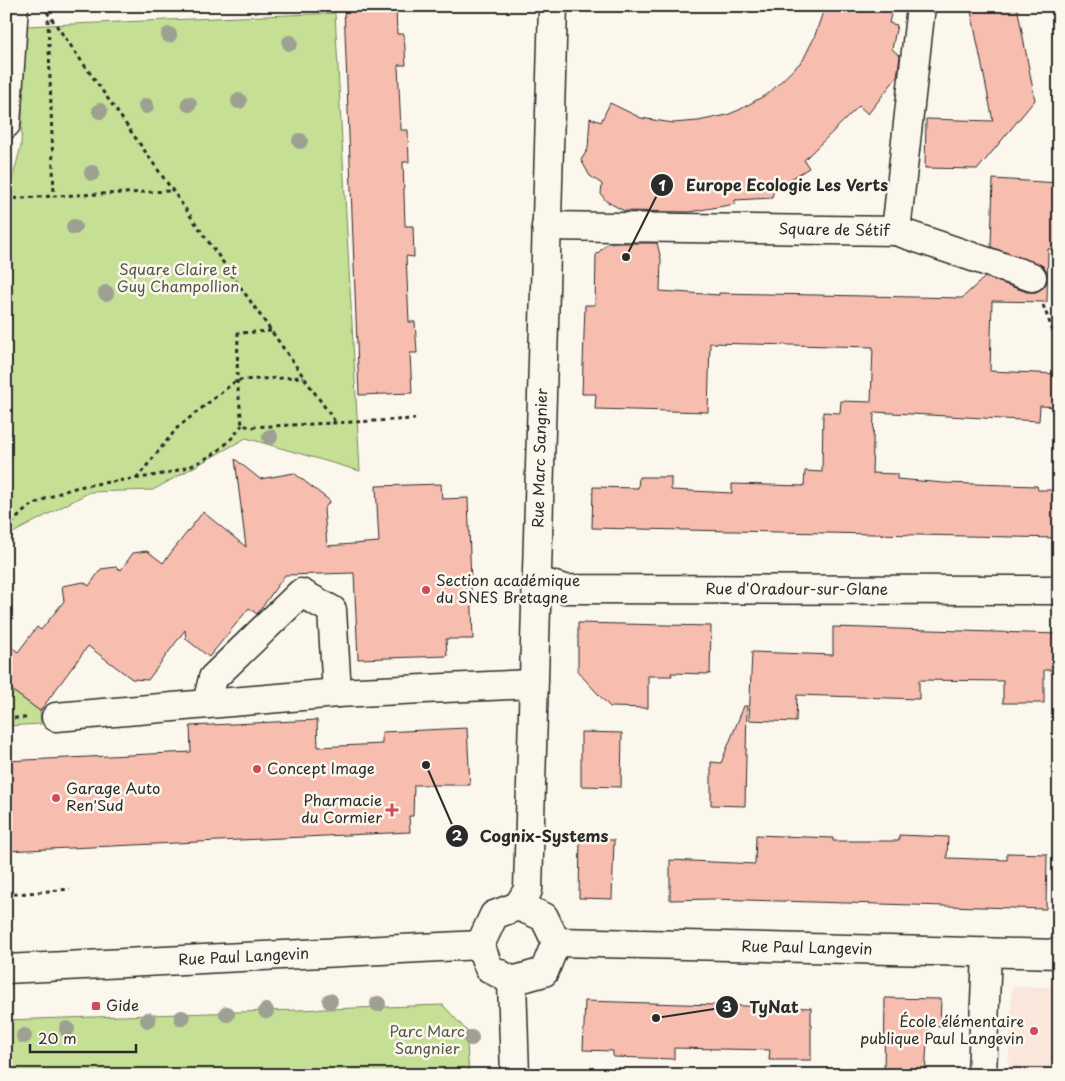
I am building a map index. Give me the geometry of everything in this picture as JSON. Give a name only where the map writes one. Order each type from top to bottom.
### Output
[{"type":"street","points":[[6,124],[14,6]]},
{"type":"street","name":"Rue Marc Sangnier","points":[[518,906],[528,890],[532,684],[537,581],[553,6]]},
{"type":"street","name":"Square de Sétif","points":[[546,226],[896,231],[921,6]]},
{"type":"street","points":[[896,231],[1032,277]]},
{"type":"street","name":"Rue d'Oradour-sur-Glane","points":[[537,581],[565,589],[1059,590]]},
{"type":"street","points":[[207,703],[213,678],[301,594],[332,610],[337,693]]},
{"type":"street","points":[[56,717],[337,693],[532,684]]},
{"type":"street","points":[[518,906],[544,917],[556,942],[544,972],[512,981],[489,968],[480,944],[494,915],[518,906]]},
{"type":"street","name":"Rue Paul Langevin","points":[[556,942],[1059,954]]},
{"type":"street","name":"Rue Paul Langevin","points":[[6,968],[480,944]]},
{"type":"street","points":[[982,1075],[987,952]]},
{"type":"street","points":[[512,981],[515,1075]]},
{"type":"path","points":[[43,6],[171,191],[336,423]]},
{"type":"path","points":[[48,14],[47,43],[54,196]]},
{"type":"path","points":[[6,199],[171,191]]},
{"type":"path","points":[[1032,277],[1059,346]]},
{"type":"path","points":[[6,530],[29,507],[82,487],[165,475],[192,465],[225,446],[242,425],[237,380],[238,333],[272,331]]},
{"type":"path","points":[[136,479],[178,427],[237,380],[305,377]]},
{"type":"path","points":[[242,425],[250,427],[415,419]]},
{"type":"path","points":[[6,895],[70,889]]},
{"type":"shaded area","name":"École élémentaire publique Paul Langevin","points":[[1012,987],[1059,987],[1059,1075],[1008,1075]]},
{"type":"green space","name":"Square Claire et Guy Champollion","points":[[335,13],[360,471],[246,438],[153,490],[90,492],[11,534],[6,540],[6,203],[21,146],[25,26]]},
{"type":"green space","points":[[6,686],[40,711],[41,724],[6,726]]},
{"type":"green space","name":"Parc Marc Sangnier","points":[[443,1005],[466,1030],[469,1075],[6,1075],[6,1020]]},
{"type":"building","points":[[344,6],[396,6],[397,34],[404,34],[406,65],[398,65],[401,130],[408,130],[409,162],[403,162],[405,226],[413,226],[414,257],[406,256],[409,322],[415,322],[417,353],[410,353],[412,393],[359,395]]},
{"type":"building","points":[[825,6],[893,6],[889,23],[897,25],[892,49],[900,56],[897,77],[868,114],[859,106],[804,160],[809,168],[774,189],[772,198],[735,200],[735,204],[689,212],[624,211],[606,201],[601,194],[602,184],[590,176],[581,160],[588,149],[590,118],[601,122],[610,103],[641,118],[673,123],[698,121],[727,115],[739,110],[769,93],[803,60],[814,38]]},
{"type":"building","points":[[970,6],[1017,6],[1035,100],[978,169],[925,168],[926,119],[993,121]]},
{"type":"building","points":[[993,179],[1059,183],[1059,249],[1048,249],[1047,302],[992,301],[990,371],[1059,374],[1059,407],[1040,406],[1039,421],[874,412],[872,473],[897,474],[897,479],[944,483],[1037,486],[1038,490],[1059,490],[1059,538],[592,528],[593,487],[638,488],[639,477],[671,477],[671,490],[732,493],[732,484],[804,486],[805,471],[822,472],[823,412],[840,413],[841,401],[871,402],[873,347],[710,343],[708,412],[595,409],[596,394],[582,394],[585,305],[595,305],[596,255],[608,243],[657,243],[661,259],[660,291],[719,295],[719,293],[962,298],[985,277],[1027,292],[1036,292],[1043,288],[1047,282],[1047,273],[1043,266],[991,247]]},
{"type":"building","points":[[235,459],[260,479],[294,473],[330,501],[324,509],[327,546],[379,542],[376,486],[441,484],[442,499],[468,498],[473,639],[446,639],[447,656],[358,659],[354,573],[285,575],[258,613],[249,608],[209,657],[186,639],[185,630],[148,680],[132,679],[88,646],[40,711],[6,686],[6,643],[18,652],[37,627],[41,630],[64,601],[62,586],[84,582],[89,586],[101,569],[116,567],[121,570],[133,553],[147,551],[163,563],[203,512],[246,547]]},
{"type":"building","points":[[578,623],[711,626],[710,674],[671,673],[672,676],[648,676],[648,708],[610,707],[578,672]]},
{"type":"building","points":[[833,627],[1059,634],[1059,670],[1044,670],[1044,703],[1003,703],[1003,681],[919,680],[919,699],[797,695],[796,722],[749,720],[752,652],[833,655]]},
{"type":"building","points":[[744,706],[747,706],[745,806],[711,805],[711,762],[721,763]]},
{"type":"building","points":[[317,720],[318,747],[382,744],[382,732],[467,728],[470,785],[414,785],[413,816],[409,816],[410,832],[6,851],[6,761],[191,752],[190,726]]},
{"type":"building","points":[[581,732],[622,733],[621,787],[581,786]]},
{"type":"building","points":[[756,835],[833,838],[833,841],[899,841],[899,835],[948,837],[947,858],[1007,860],[1007,853],[1047,854],[1046,909],[712,899],[670,900],[670,860],[755,864]]},
{"type":"building","points":[[580,839],[614,840],[612,899],[579,898]]},
{"type":"building","points":[[885,998],[941,999],[940,1026],[928,1026],[925,1075],[884,1075]]},
{"type":"building","points":[[585,1001],[811,1008],[811,1060],[769,1060],[770,1050],[674,1048],[674,1059],[613,1057],[613,1051],[583,1050]]},
{"type":"place","name":"Europe Ecologie Les Verts","points":[[626,257]]},
{"type":"place","name":"Section académique du SNES Bretagne","points":[[426,590]]},
{"type":"place","name":"Cognix-Systems","points":[[426,765]]},
{"type":"place","name":"Concept Image","points":[[257,769]]},
{"type":"place","name":"Garage Auto Ren'Sud","points":[[56,798]]},
{"type":"place","name":"Pharmacie du Cormier","points":[[392,810]]},
{"type":"place","name":"Gide","points":[[96,1006]]},
{"type":"place","name":"TyNat","points":[[656,1018]]},
{"type":"place","name":"École élémentaire publique Paul Langevin","points":[[1034,1031]]}]
